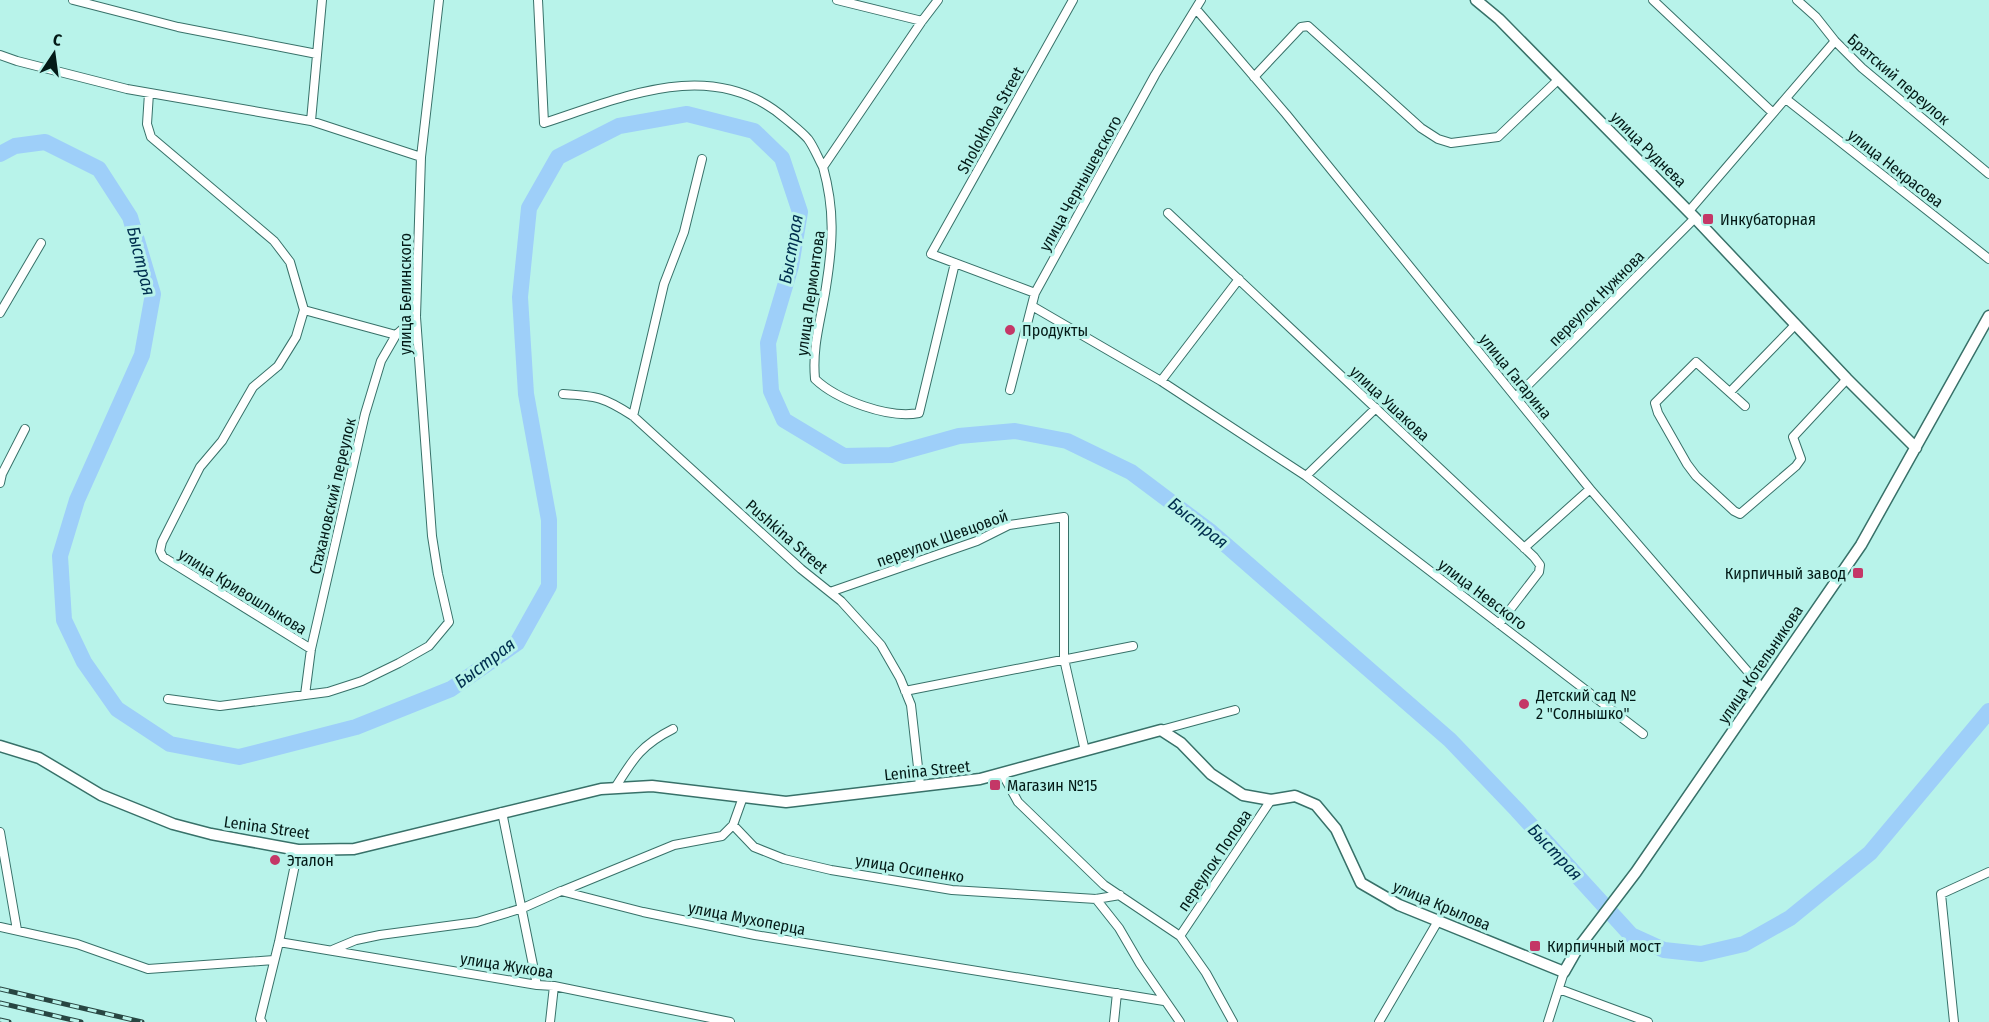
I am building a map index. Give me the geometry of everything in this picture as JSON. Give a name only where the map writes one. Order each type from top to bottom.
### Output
[{"type":"street","points":[[73,0],[178,27],[316,54]]},
{"type":"street","points":[[311,121],[322,0]]},
{"type":"street","name":"улица Белинского","points":[[305,695],[328,692],[399,663],[429,646],[449,622],[432,536],[416,317],[421,158],[439,0]]},
{"type":"street","points":[[538,0],[544,123],[629,95],[676,85],[700,85],[729,89],[756,97],[778,112],[807,139],[823,167],[938,0]]},
{"type":"street","points":[[837,0],[922,21]]},
{"type":"street","name":"Sholokhova Street","points":[[955,263],[930,254],[1073,0]]},
{"type":"street","name":"улица Чернышевского","points":[[1010,390],[1035,293],[1155,75],[1201,0]]},
{"type":"street","name":"улица Руднева","points":[[1476,0],[1499,19],[1692,214],[1847,379],[1916,448]]},
{"type":"street","points":[[1653,0],[1773,113]]},
{"type":"street","name":"Братский переулок","points":[[1797,0],[1863,68],[1989,174]]},
{"type":"street","name":"улица Гагарина","points":[[1196,9],[1590,489],[1762,688]]},
{"type":"street","points":[[1254,77],[1301,27],[1308,26],[1421,128],[1438,139],[1451,143],[1498,136],[1559,80]]},
{"type":"street","name":"переулок Нужнова","points":[[1516,397],[1692,214],[1773,113],[1835,41]]},
{"type":"street","points":[[0,55],[127,89],[311,121],[421,158]]},
{"type":"street","points":[[149,93],[147,124],[151,137],[274,241],[290,262],[304,310],[396,335]]},
{"type":"street","name":"улица Некрасова","points":[[1786,99],[1989,259]]},
{"type":"street","points":[[633,416],[664,284],[684,232],[702,159]]},
{"type":"street","name":"улица Лермонтова","points":[[823,167],[830,190],[833,221],[826,288],[817,328],[813,362],[815,380],[825,388],[841,397],[888,412],[906,416],[919,413],[955,263]]},
{"type":"street","name":"улица Ушакова","points":[[1168,213],[1540,565],[1539,572],[1499,624]]},
{"type":"street","points":[[0,313],[41,243]]},
{"type":"street","points":[[955,263],[1035,293]]},
{"type":"street","points":[[1161,381],[1239,279]]},
{"type":"street","name":"улица Невского","points":[[1032,306],[1161,381],[1306,476],[1643,734]]},
{"type":"street","name":"улица Кривошлыкова","points":[[304,310],[296,337],[278,366],[252,387],[222,441],[200,467],[160,550],[163,557],[311,649]]},
{"type":"street","name":"улица Котельникова","points":[[1548,1022],[1564,972],[1576,951],[1636,872],[1861,545],[1989,316]]},
{"type":"street","name":"Стахановский переулок","points":[[305,695],[311,649],[365,414],[381,361],[396,335],[416,317]]},
{"type":"street","points":[[1730,393],[1796,324]]},
{"type":"street","points":[[1744,406],[1696,362],[1655,403],[1658,413],[1691,470],[1714,494],[1740,514],[1796,466],[1801,459],[1793,437],[1847,379]]},
{"type":"street","name":"Pushkina Street","points":[[563,394],[594,395],[613,402],[633,416],[801,569],[842,601],[881,645],[900,678],[911,705],[920,785]]},
{"type":"street","points":[[1306,476],[1376,408]]},
{"type":"street","points":[[0,483],[1,474],[25,429]]},
{"type":"street","points":[[1524,548],[1590,489]]},
{"type":"street","name":"переулок Шевцовой","points":[[830,592],[977,541],[1009,525],[1064,517],[1064,660]]},
{"type":"street","points":[[905,691],[1132,646]]},
{"type":"street","points":[[1064,660],[1085,751]]},
{"type":"street","points":[[168,699],[220,706],[305,695]]},
{"type":"street","name":"Lenina Street","points":[[0,746],[39,758],[101,795],[173,824],[211,834],[298,850],[354,849],[565,796],[615,788],[652,786],[786,802],[980,779],[1235,710]]},
{"type":"street","points":[[615,788],[637,754],[652,739],[673,729]]},
{"type":"street","name":"улица Крылова","points":[[1161,730],[1181,743],[1211,774],[1243,795],[1271,800],[1294,796],[1316,805],[1336,829],[1361,883],[1399,905],[1564,972]]},
{"type":"street","points":[[1002,773],[1018,802],[1104,885],[1180,936],[1206,973],[1233,1022]]},
{"type":"street","points":[[332,950],[356,940],[477,922],[523,908],[674,845],[722,836],[733,825],[743,798]]},
{"type":"street","name":"переулок Попова","points":[[1180,936],[1271,800]]},
{"type":"street","points":[[502,812],[537,985]]},
{"type":"street","name":"улица Осипенко","points":[[733,825],[754,847],[784,860],[831,870],[952,890],[1096,899],[1120,895]]},
{"type":"street","points":[[0,832],[17,930]]},
{"type":"street","points":[[262,1022],[260,1019],[298,850]]},
{"type":"street","points":[[1954,1022],[1941,894],[1989,872]]},
{"type":"street","name":"улица Мухоперца","points":[[561,891],[643,912],[755,934],[1164,1001]]},
{"type":"street","points":[[1096,899],[1119,928],[1164,1001],[1180,1022]]},
{"type":"street","points":[[1379,1022],[1438,921]]},
{"type":"street","points":[[0,927],[77,944],[148,969],[274,960]]},
{"type":"street","name":"улица Жукова","points":[[279,942],[554,986],[730,1022]]},
{"type":"street","points":[[550,1022],[554,986]]},
{"type":"street","points":[[1559,989],[1648,1022]]},
{"type":"street","points":[[1114,1022],[1117,993]]},
{"type":"waterway","name":"Быстрая","points":[[0,154],[15,146],[45,142],[99,169],[130,217],[153,294],[142,355],[77,500],[60,556],[64,620],[84,662],[117,709],[170,744],[239,757],[356,727],[451,689],[517,643],[549,586],[549,520],[526,394],[520,297],[529,208],[558,157],[619,126],[687,114],[754,131],[782,158],[800,212],[791,266],[768,343],[771,391],[784,420],[844,456],[891,455],[959,436],[1015,431],[1067,441],[1131,472],[1211,532],[1450,740],[1631,935],[1664,950],[1701,954],[1744,944],[1790,918],[1870,853],[1989,711]]},
{"type":"railway","points":[[0,989],[142,1022]]},
{"type":"railway","points":[[0,1003],[81,1022]]},
{"type":"railway","points":[[0,1020],[9,1022]]},
{"type":"place","name":"Инкубаторная","points":[[1708,219]]},
{"type":"place","name":"Продукты","points":[[1010,330]]},
{"type":"place","name":"Кирпичный завод","points":[[1858,573]]},
{"type":"place","name":"Детский сад № 2 \"Солнышко\"","points":[[1524,704]]},
{"type":"place","name":"Магазин №15","points":[[995,785]]},
{"type":"place","name":"Эталон","points":[[275,860]]},
{"type":"place","name":"Кирпичный мост","points":[[1535,946]]}]
